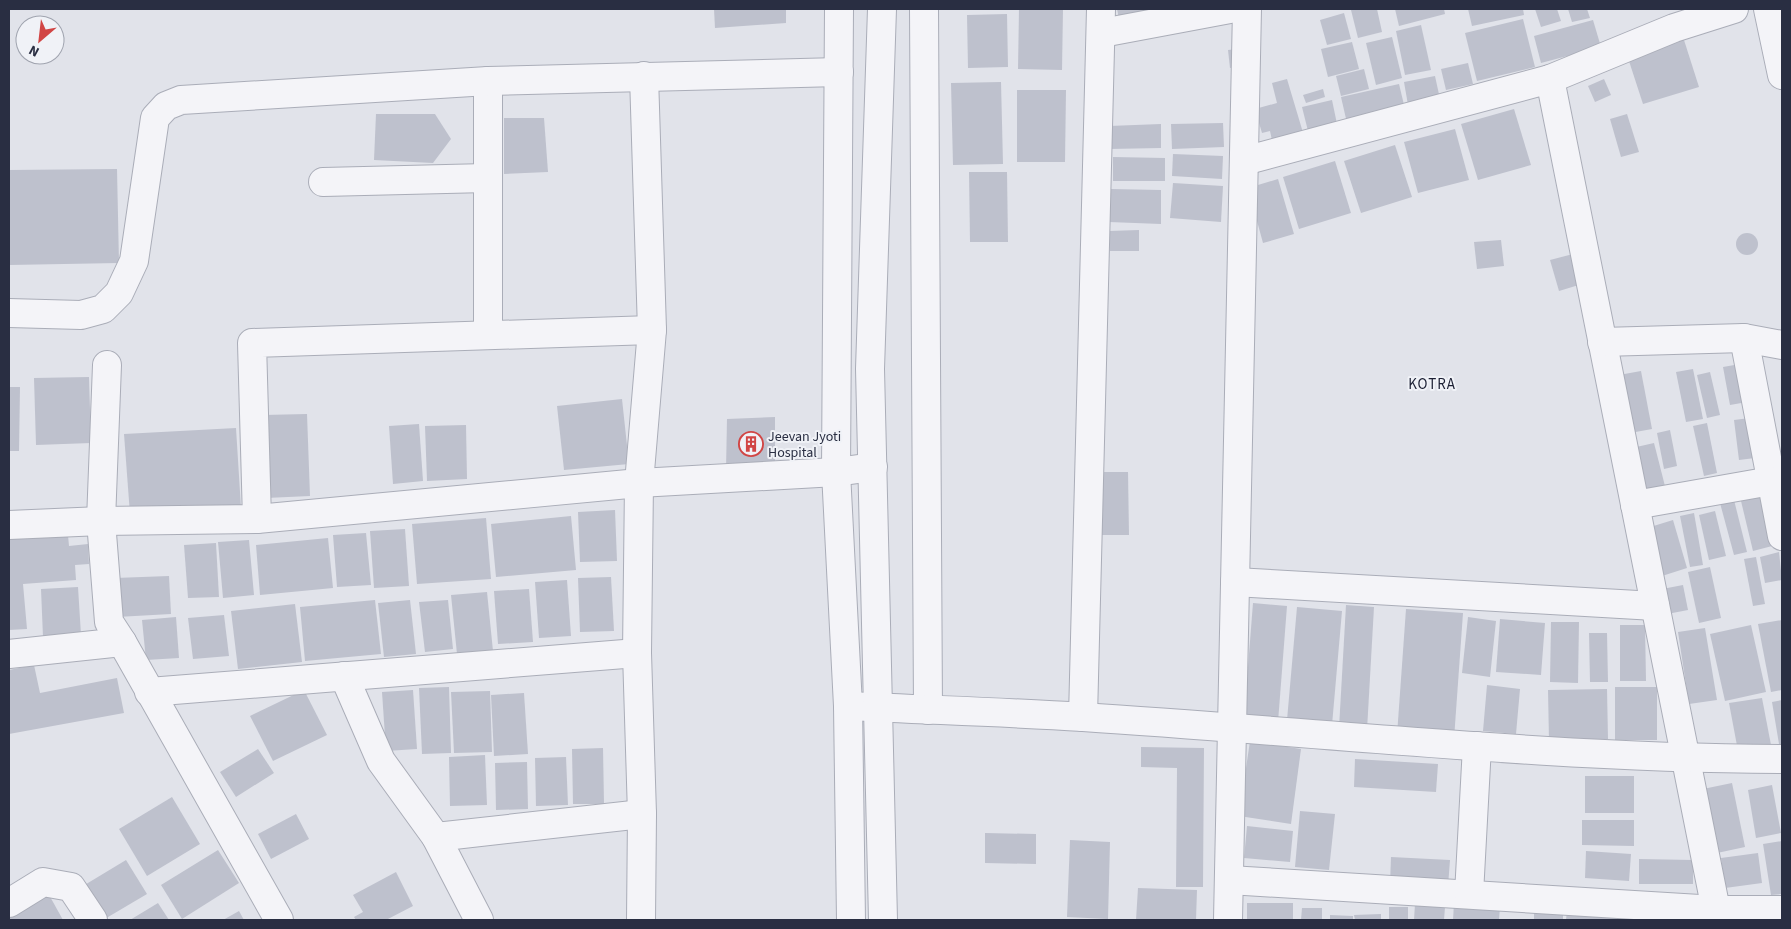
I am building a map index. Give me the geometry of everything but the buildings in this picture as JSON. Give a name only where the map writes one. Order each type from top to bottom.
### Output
[{"type":"street","points":[[839,9],[836,472],[848,706],[851,920]]},
{"type":"street","points":[[882,9],[870,369],[883,920]]},
{"type":"street","points":[[924,9],[928,710]]},
{"type":"street","points":[[1083,717],[1101,21],[1230,9]]},
{"type":"street","points":[[1228,920],[1247,9]]},
{"type":"street","points":[[1244,161],[1550,79],[1670,18],[1734,9]]},
{"type":"street","points":[[1768,9],[1782,75]]},
{"type":"street","points":[[9,313],[81,314],[103,309],[119,292],[134,261],[155,118],[166,106],[181,100],[488,81],[839,72]]},
{"type":"street","points":[[641,920],[642,814],[637,653],[639,483],[652,330],[644,76]]},
{"type":"street","points":[[1550,79],[1717,915]]},
{"type":"street","points":[[488,81],[488,335]]},
{"type":"street","points":[[323,182],[487,178]]},
{"type":"street","points":[[257,519],[252,343],[652,330]]},
{"type":"street","points":[[1602,342],[1744,338],[1782,345]]},
{"type":"street","points":[[1744,338],[1777,482],[1782,536]]},
{"type":"street","points":[[107,365],[101,521],[109,622],[279,920]]},
{"type":"street","points":[[9,525],[101,521],[257,519],[639,483],[836,472],[873,467]]},
{"type":"street","points":[[1635,505],[1777,482]]},
{"type":"street","points":[[1235,582],[1655,606]]},
{"type":"street","points":[[9,654],[122,642]]},
{"type":"street","points":[[149,692],[637,653]]},
{"type":"street","points":[[344,676],[381,762],[436,836],[479,920]]},
{"type":"street","points":[[848,706],[1083,717],[1232,729],[1685,759],[1782,759]]},
{"type":"street","points":[[1469,894],[1478,746]]},
{"type":"street","points":[[436,836],[642,814]]},
{"type":"street","points":[[1229,880],[1469,894],[1717,915],[1782,910]]},
{"type":"street","points":[[9,903],[43,882],[72,887],[93,920]]},
{"type":"place","name":"Jeevan Jyoti Hospital","points":[[751,444]]},
{"type":"district","name":"KOTRA","points":[[1432,384]]}]
